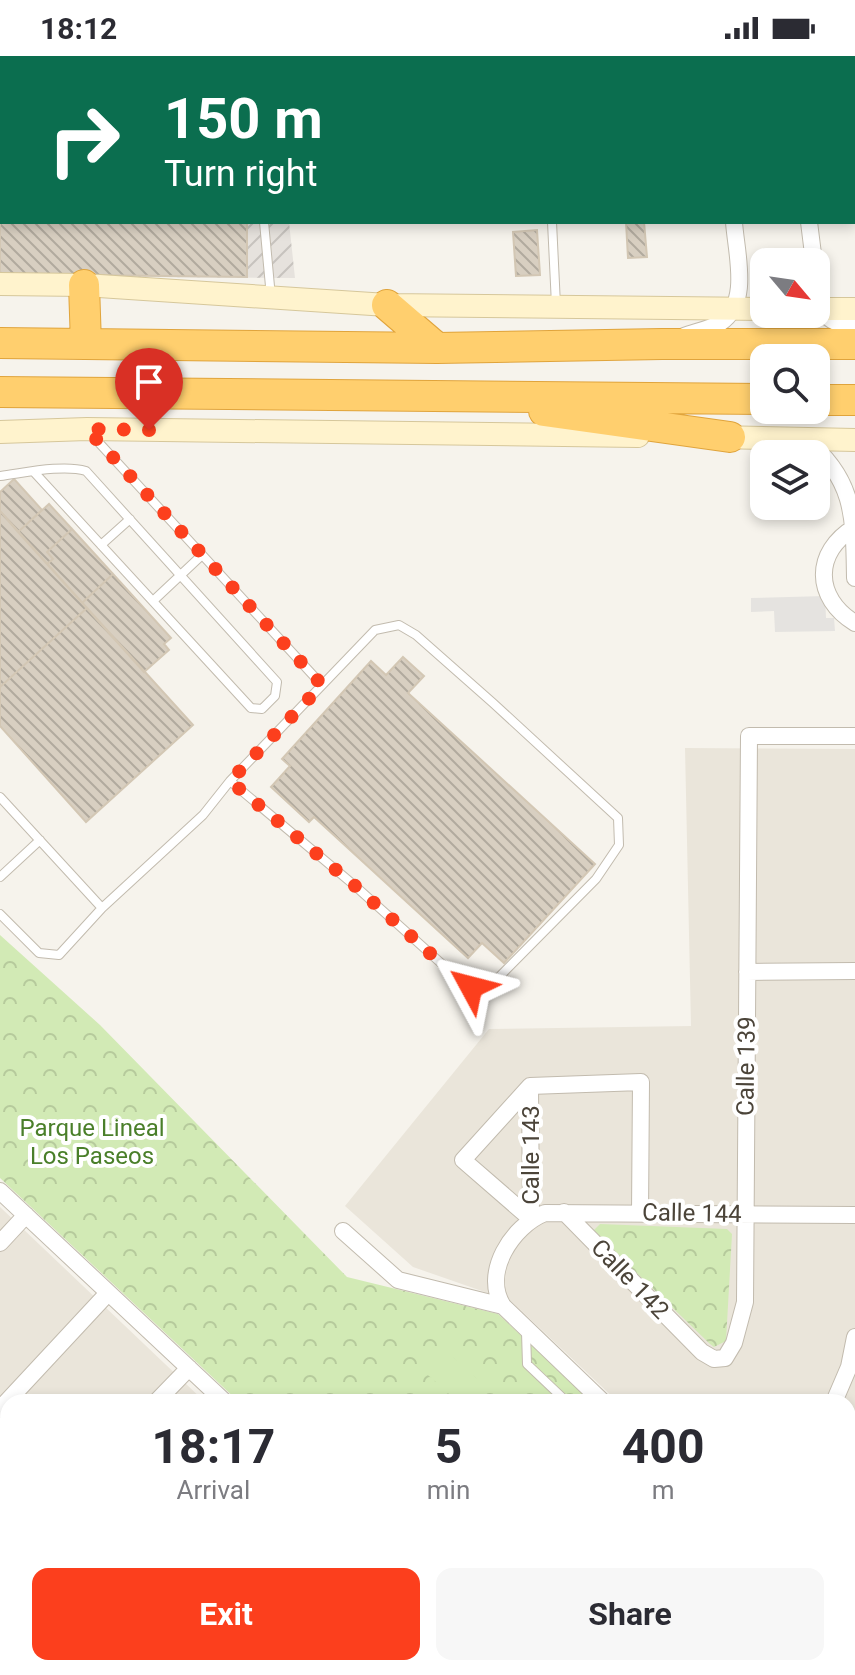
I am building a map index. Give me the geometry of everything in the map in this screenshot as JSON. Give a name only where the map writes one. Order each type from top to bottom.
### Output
[{"type":"highway","points":[[84,285],[86,344]]},
{"type":"highway","points":[[387,305],[437,348]]},
{"type":"highway","points":[[0,343],[437,348],[855,344]]},
{"type":"highway","points":[[0,392],[750,399]]},
{"type":"highway","points":[[468,396],[583,418],[730,437]]},
{"type":"highway","points":[[830,400],[855,400]]},
{"type":"main road","points":[[0,284],[84,285],[387,305],[750,309]]},
{"type":"main road","points":[[830,309],[855,309]]},
{"type":"main road","points":[[0,432],[87,429],[855,440]]},
{"type":"street","points":[[662,344],[719,323],[734,310],[739,292],[734,224]]},
{"type":"street","points":[[809,224],[812,248]]},
{"type":"street","points":[[830,320],[855,328]]},
{"type":"street","points":[[805,439],[826,454],[841,474],[854,527],[855,578]]},
{"type":"street","points":[[854,527],[839,537],[829,551],[824,568],[824,585],[830,602],[841,615],[855,623]]},
{"type":"street","name":"Calle 139","points":[[697,1347],[709,1357],[718,1360],[725,1358],[734,1343],[745,1302],[749,736],[855,736]]},
{"type":"street","points":[[747,972],[855,971]]},
{"type":"street","points":[[531,1219],[463,1160],[530,1086],[641,1082],[640,1213]]},
{"type":"street","name":"Calle 143","points":[[503,1306],[495,1290],[497,1271],[514,1235],[531,1219],[530,1086]]},
{"type":"street","points":[[0,1191],[217,1394]]},
{"type":"street","name":"Calle 144","points":[[531,1219],[545,1213],[564,1212],[855,1215]]},
{"type":"street","name":"Calle 142","points":[[564,1212],[697,1347]]},
{"type":"street","points":[[0,1243],[26,1215]]},
{"type":"street","points":[[343,1231],[398,1280],[503,1306],[595,1394]]},
{"type":"street","points":[[14,1394],[108,1293]]},
{"type":"street","points":[[837,1394],[849,1367],[855,1337]]},
{"type":"street","points":[[164,1394],[189,1368]]},
{"type":"lane","points":[[264,224],[271,297]]},
{"type":"lane","points":[[552,224],[557,307]]},
{"type":"lane","points":[[87,429],[322,685]]},
{"type":"lane","points":[[0,476],[34,472],[78,468],[86,471],[277,682],[275,696],[262,709],[251,708],[34,472]]},
{"type":"lane","points":[[101,545],[130,519]]},
{"type":"lane","points":[[153,601],[202,555]]},
{"type":"lane","points":[[0,914],[39,953],[59,955],[102,908],[203,815],[230,781],[375,630],[399,625],[438,654],[618,818],[619,845],[596,879],[500,976],[489,985],[471,987],[230,781]]},
{"type":"lane","points":[[0,797],[102,908]]},
{"type":"lane","points":[[0,877],[40,840]]},
{"type":"lane","points":[[525,1328],[527,1364],[559,1394]]},
{"type":"shaded area","points":[[0,224],[289,224],[295,278],[0,276]]},
{"type":"shaded area","points":[[825,596],[826,618],[834,618],[835,631],[775,632],[774,611],[751,612],[751,598]]},
{"type":"shaded area","points":[[685,748],[855,749],[855,1394],[610,1394],[511,1301],[413,1267],[345,1206],[489,1029],[691,1026]]},
{"type":"shaded area","points":[[0,1207],[197,1394],[0,1394]]},
{"type":"green space","name":"Parque Lineal Los Paseos","points":[[0,935],[100,1025],[347,1277],[498,1314],[584,1394],[230,1394],[0,1178]]},
{"type":"green space","points":[[600,1224],[727,1229],[732,1234],[726,1341],[714,1347],[710,1344],[593,1231]]},
{"type":"green space","points":[[439,1344],[482,1383],[473,1394],[449,1394],[419,1367]]},
{"type":"building","points":[[0,224],[247,224],[247,277],[0,274]]},
{"type":"building","points":[[626,224],[644,224],[647,257],[628,258]]},
{"type":"building","points":[[537,230],[540,275],[516,276],[513,232]]},
{"type":"building","points":[[14,479],[42,510],[18,532],[0,511],[0,492]]},
{"type":"building","points":[[49,504],[72,529],[47,552],[53,559],[47,564],[18,532]]},
{"type":"building","points":[[0,511],[87,608],[0,687]]},
{"type":"building","points":[[72,529],[113,574],[82,603],[47,564],[53,559],[47,552]]},
{"type":"building","points":[[113,574],[171,638],[164,644],[169,650],[144,672],[82,603]]},
{"type":"building","points":[[87,608],[193,725],[86,822],[0,726],[0,687]]},
{"type":"building","points":[[403,657],[424,676],[408,693],[595,864],[504,963],[482,943],[468,958],[314,817],[309,822],[271,787],[290,766],[282,759],[371,661],[386,675]]},
{"type":"route","points":[[149,430],[87,429],[322,685],[230,781],[471,987]]}]
